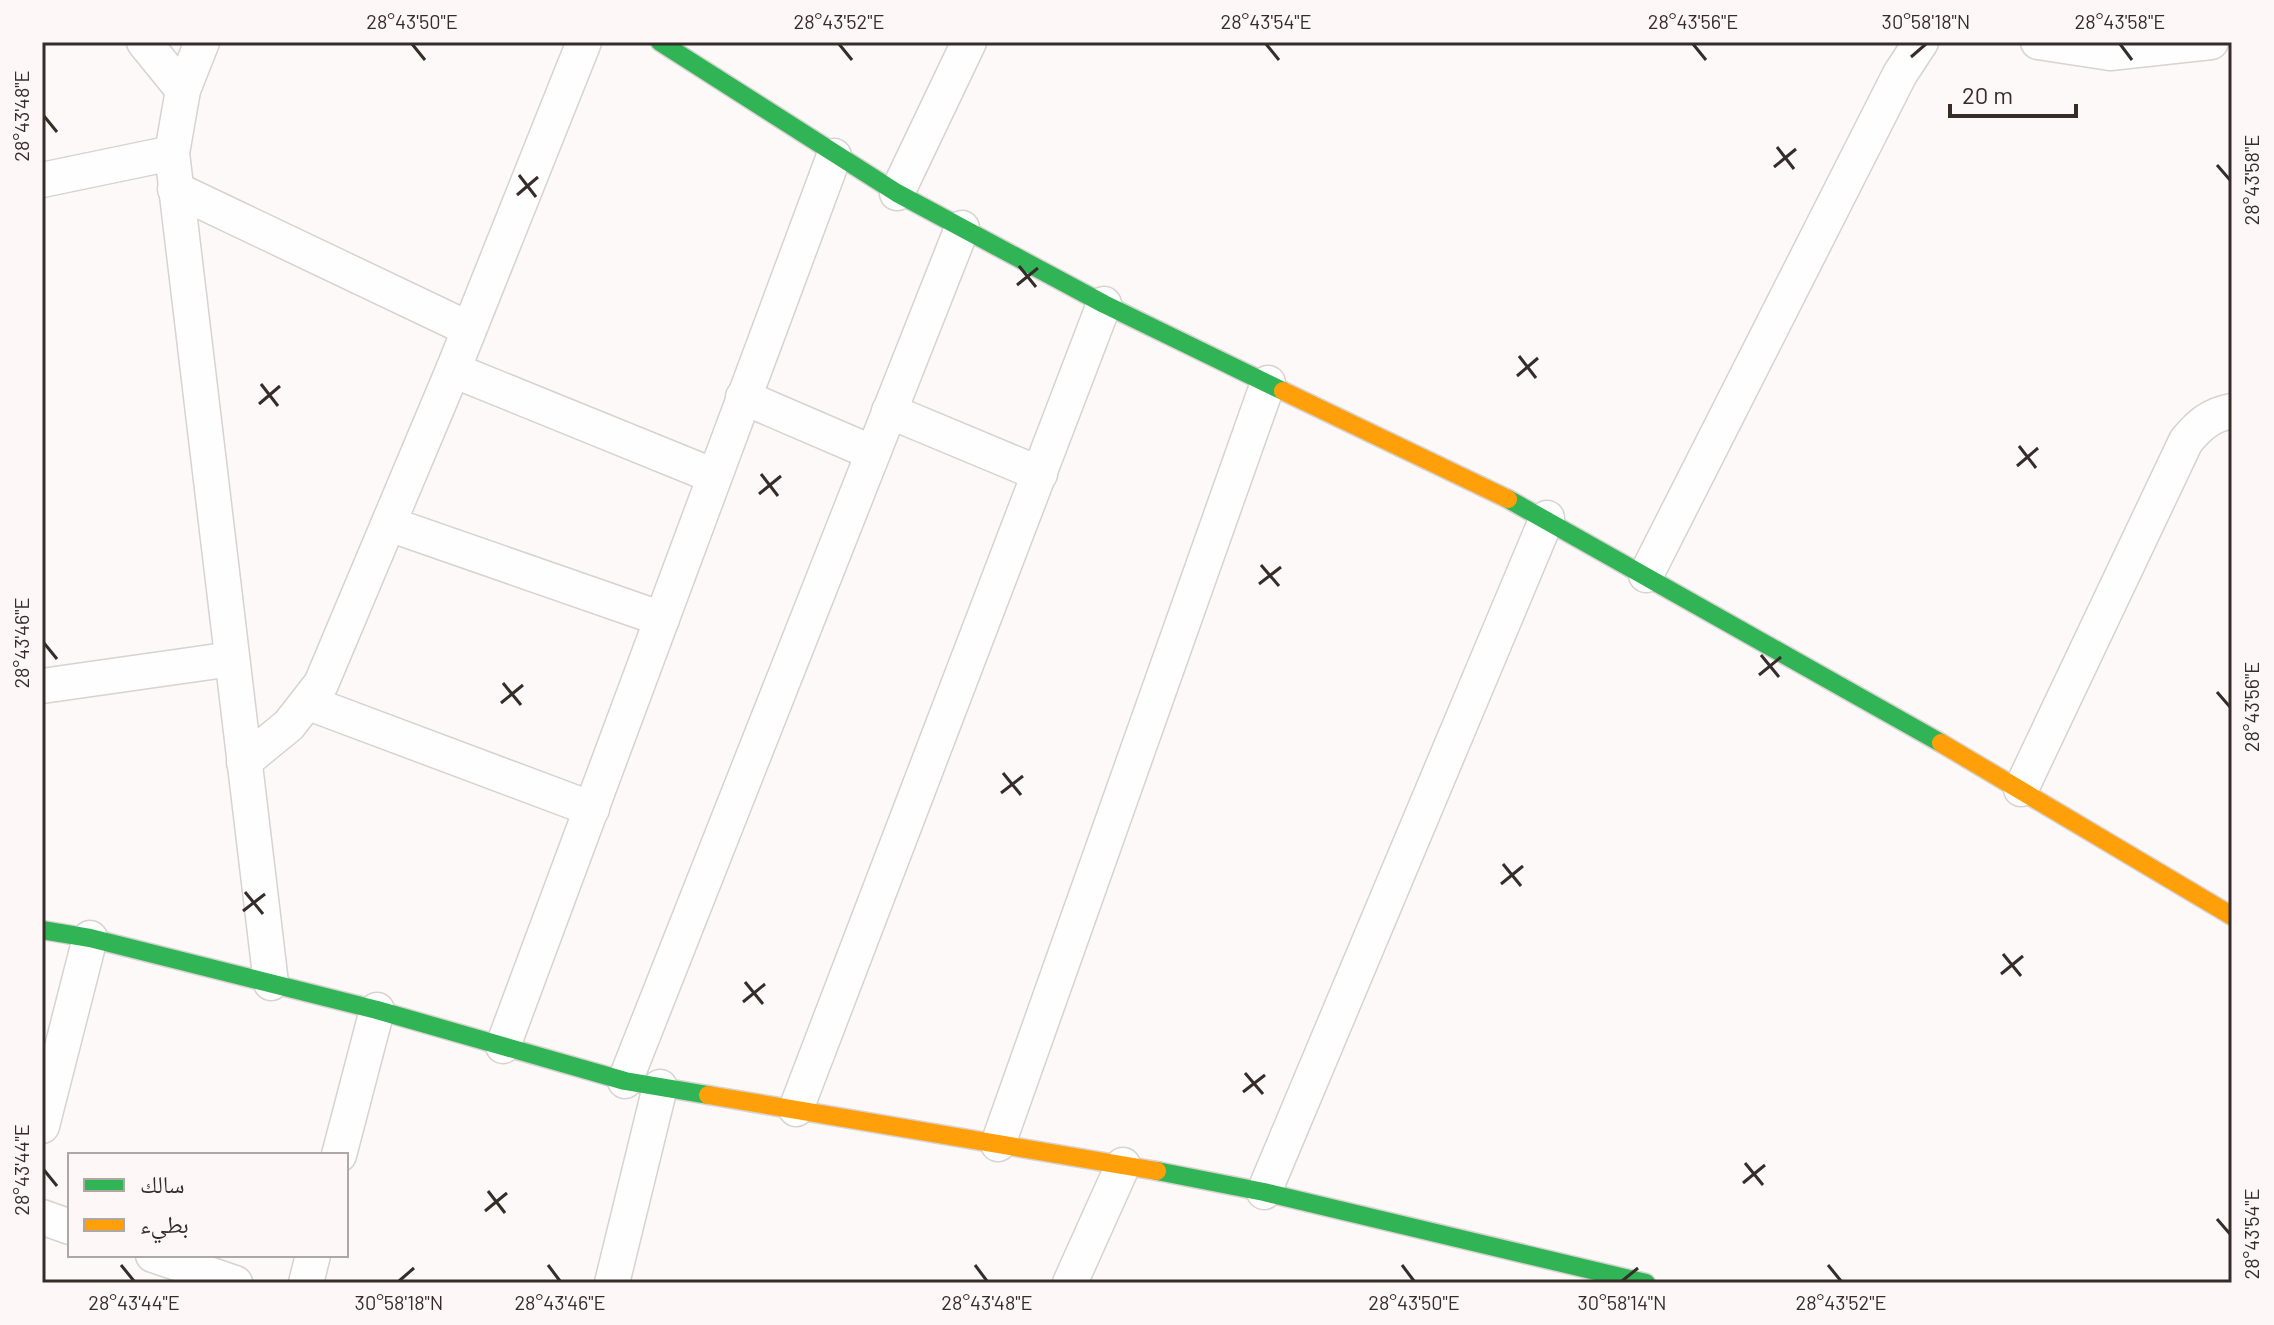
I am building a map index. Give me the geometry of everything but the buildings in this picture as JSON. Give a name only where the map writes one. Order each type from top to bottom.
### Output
[{"type":"street","points":[[144,42],[183,90]]},
{"type":"street","points":[[202,42],[183,90],[175,121],[172,153],[271,983]]},
{"type":"street","points":[[244,762],[289,725],[309,703],[333,659],[584,42]]},
{"type":"street","points":[[660,42],[834,156],[897,193],[1104,304],[1547,518],[2021,789],[2232,916]]},
{"type":"street","points":[[897,193],[969,42]]},
{"type":"street","points":[[1646,575],[1893,87],[1921,42]]},
{"type":"street","points":[[2038,42],[2110,53],[2211,42]]},
{"type":"street","points":[[42,180],[172,153]]},
{"type":"street","points":[[503,1046],[834,156]]},
{"type":"street","points":[[175,189],[469,329]]},
{"type":"street","points":[[625,1081],[962,228]]},
{"type":"street","points":[[796,1109],[1104,304]]},
{"type":"street","points":[[453,370],[714,476]]},
{"type":"street","points":[[998,1144],[1268,383]]},
{"type":"street","points":[[743,397],[873,453]]},
{"type":"street","points":[[889,411],[1040,474]]},
{"type":"street","points":[[2021,789],[2186,441],[2199,425],[2217,414],[2232,411]]},
{"type":"street","points":[[1264,1192],[1547,518]]},
{"type":"street","points":[[389,524],[662,619]]},
{"type":"street","points":[[42,686],[232,659]]},
{"type":"street","points":[[309,703],[592,809]]},
{"type":"street","points":[[42,930],[90,938],[377,1010],[625,1081],[1123,1165],[1264,1192],[1643,1283]]},
{"type":"street","points":[[42,1126],[90,938]]},
{"type":"street","points":[[340,1153],[377,1010]]},
{"type":"street","points":[[612,1283],[660,1087]]},
{"type":"street","points":[[1070,1283],[1123,1165]]},
{"type":"street","points":[[42,1217],[68,1226]]},
{"type":"street","points":[[159,1257],[235,1283]]},
{"type":"street","points":[[306,1283],[312,1257]]},
{"type":"traffic: fast","points":[[660,42],[897,193],[1104,304],[1283,391]]},
{"type":"traffic: fast","points":[[1508,499],[1941,743]]},
{"type":"traffic: fast","points":[[42,930],[90,938],[377,1010],[625,1081],[708,1095]]},
{"type":"traffic: fast","points":[[1157,1171],[1264,1192],[1646,1283]]},
{"type":"traffic: slow","points":[[1283,391],[1508,499]]},
{"type":"traffic: slow","points":[[1941,743],[2232,916]]},
{"type":"traffic: slow","points":[[708,1095],[1157,1171]]}]
